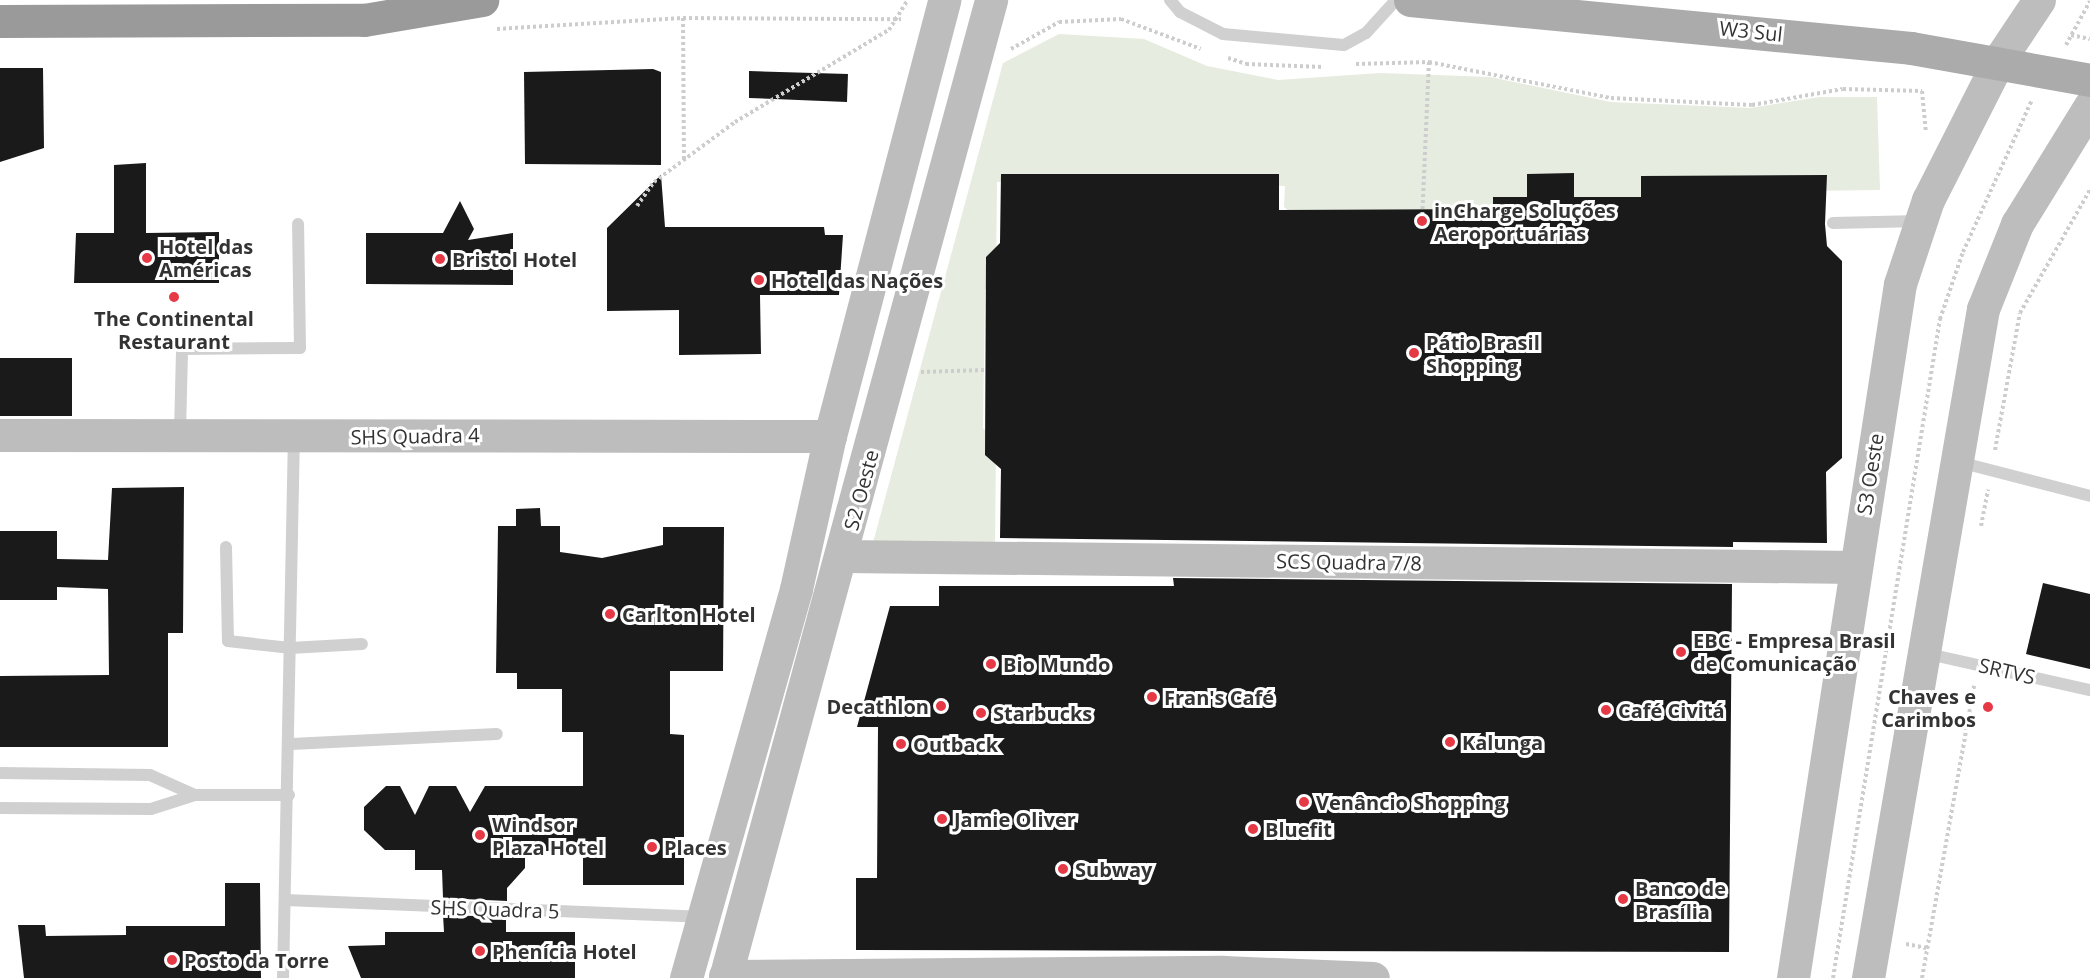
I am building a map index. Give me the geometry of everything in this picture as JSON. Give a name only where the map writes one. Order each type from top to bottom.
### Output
[{"type":"highway","points":[[0,21],[364,20],[482,0]]},
{"type":"main road","name":"S2 Oeste","points":[[686,978],[796,589],[830,436],[944,0]]},
{"type":"main road","name":"S2 Oeste","points":[[725,977],[843,556],[992,0]]},
{"type":"main road","name":"W3 Sul","points":[[1410,0],[1596,14],[1999,60],[2090,80]]},
{"type":"main road","name":"S3 Oeste","points":[[1793,978],[1900,284],[1921,220],[1999,60],[2040,0]]},
{"type":"main road","points":[[1868,978],[1983,309],[1997,267],[2090,106]]},
{"type":"main road","name":"SHS Quadra 4","points":[[0,435],[830,436]]},
{"type":"main road","name":"SCS Quadra 7/8","points":[[843,556],[1855,567]]},
{"type":"main road","points":[[725,977],[1223,972],[1373,978]]},
{"type":"lane","points":[[1170,0],[1180,12],[1223,34],[1344,45],[1366,33],[1396,0]]},
{"type":"lane","points":[[1833,223],[1921,220]]},
{"type":"lane","points":[[180,435],[182,349],[300,348],[298,224]]},
{"type":"lane","points":[[283,978],[291,744],[290,648],[294,437]]},
{"type":"lane","points":[[1958,462],[2090,496]]},
{"type":"lane","points":[[226,547],[228,641],[290,648],[362,644]]},
{"type":"lane","name":"SRTVS","points":[[1924,652],[2090,690]]},
{"type":"lane","points":[[291,744],[497,734]]},
{"type":"lane","points":[[0,773],[150,775],[195,795]]},
{"type":"lane","points":[[0,808],[151,809],[195,795],[289,795]]},
{"type":"lane","name":"SHS Quadra 5","points":[[285,900],[705,917]]},
{"type":"path","points":[[637,206],[654,182],[735,122],[888,30],[908,0]]},
{"type":"path","points":[[2051,72],[2090,1]]},
{"type":"path","points":[[683,18],[684,160]]},
{"type":"path","points":[[2071,35],[2090,39]]},
{"type":"path","points":[[1422,221],[1429,63],[1611,98],[1752,105],[1843,89],[1922,92],[1926,137]]},
{"type":"path","points":[[1980,529],[2020,313],[2090,190]]},
{"type":"path","points":[[1922,978],[1973,687],[1980,682],[1983,665]]},
{"type":"shaded area","points":[[1059,34],[1144,39],[1207,66],[1278,80],[1380,73],[1490,77],[1611,102],[1750,108],[1820,97],[1877,97],[1880,190],[1651,193],[1624,228],[1303,222],[1284,207],[1285,186],[997,182],[996,275],[985,290],[983,428],[996,441],[995,549],[871,550],[1003,63]]},
{"type":"building","points":[[0,68],[43,68],[44,148],[0,162]]},
{"type":"building","points":[[653,69],[661,72],[661,165],[525,164],[524,72]]},
{"type":"building","points":[[749,71],[848,74],[847,102],[749,98]]},
{"type":"building","name":"Hotel das Américas","points":[[146,163],[146,233],[219,232],[219,283],[74,283],[76,233],[114,233],[114,165]]},
{"type":"building","name":"Pátio Brasil Shopping","points":[[1574,173],[1574,197],[1641,197],[1641,176],[1827,175],[1825,224],[1827,246],[1842,261],[1842,458],[1826,472],[1827,543],[1733,542],[1733,547],[1000,538],[1001,469],[985,455],[986,257],[1000,243],[1001,174],[1279,174],[1279,210],[1493,209],[1493,197],[1527,197],[1527,174]]},
{"type":"building","name":"Hotel das Nações","points":[[661,175],[665,227],[824,227],[825,235],[843,235],[839,295],[760,295],[761,354],[679,355],[679,310],[607,311],[607,228]]},
{"type":"building","name":"Bristol Hotel","points":[[460,201],[474,229],[468,240],[513,233],[513,285],[366,284],[366,233],[443,233]]},
{"type":"building","points":[[0,358],[72,358],[72,416],[0,416]]},
{"type":"building","points":[[184,487],[183,633],[168,633],[168,747],[0,747],[0,676],[109,675],[108,589],[57,587],[57,600],[0,600],[0,531],[57,531],[57,559],[108,560],[112,488]]},
{"type":"building","points":[[540,508],[541,526],[560,526],[560,552],[602,558],[663,545],[663,527],[724,527],[723,671],[670,671],[670,734],[684,735],[684,885],[583,885],[583,851],[525,851],[525,868],[507,888],[507,901],[443,898],[442,870],[415,870],[415,850],[385,850],[364,830],[364,807],[386,786],[400,786],[415,815],[429,786],[456,786],[470,812],[485,786],[583,786],[583,732],[562,732],[562,689],[517,689],[517,673],[496,673],[498,526],[516,526],[516,509]]},
{"type":"building","name":"Venâncio Shopping","points":[[1173,578],[1732,584],[1729,952],[856,950],[856,878],[877,878],[878,727],[857,727],[890,606],[939,606],[939,586],[1174,586]]},
{"type":"building","points":[[2043,583],[2090,594],[2090,669],[2026,654]]},
{"type":"building","name":"Posto da Torre","points":[[225,883],[260,883],[261,978],[24,978],[18,925],[45,925],[46,936],[126,935],[126,926],[225,926]]},
{"type":"building","name":"Phenícia Hotel","points":[[443,915],[506,917],[506,932],[575,932],[575,978],[361,978],[348,946],[385,945],[385,932],[444,932]]},
{"type":"place","name":"inCharge Soluções Aeroportuárias","points":[[1422,221]]},
{"type":"place","name":"Hotel das Américas","points":[[147,258]]},
{"type":"place","name":"Bristol Hotel","points":[[440,259]]},
{"type":"place","name":"Hotel das Nações","points":[[759,280]]},
{"type":"place","name":"The Continental Restaurant","points":[[174,297]]},
{"type":"place","name":"Pátio Brasil Shopping","points":[[1414,353]]},
{"type":"place","name":"Carlton Hotel","points":[[610,614]]},
{"type":"place","name":"EBC - Empresa Brasil de Comunicação","points":[[1681,652]]},
{"type":"place","name":"Bio Mundo","points":[[991,664]]},
{"type":"place","name":"Fran's Café","points":[[1152,697]]},
{"type":"place","name":"Decathlon","points":[[941,706]]},
{"type":"place","name":"Chaves e Carimbos","points":[[1988,707]]},
{"type":"place","name":"Café Civitá","points":[[1606,710]]},
{"type":"place","name":"Starbucks","points":[[981,713]]},
{"type":"place","name":"Kalunga","points":[[1450,742]]},
{"type":"place","name":"Outback","points":[[901,744]]},
{"type":"place","name":"Venâncio Shopping","points":[[1304,802]]},
{"type":"place","name":"Jamie Oliver","points":[[942,819]]},
{"type":"place","name":"Bluefit","points":[[1253,829]]},
{"type":"place","name":"Windsor Plaza Hotel","points":[[480,835]]},
{"type":"place","name":"Places","points":[[652,847]]},
{"type":"place","name":"Subway","points":[[1063,869]]},
{"type":"place","name":"Banco de Brasília","points":[[1623,899]]},
{"type":"place","name":"Phenícia Hotel","points":[[480,951]]},
{"type":"place","name":"Posto da Torre","points":[[172,960]]}]
